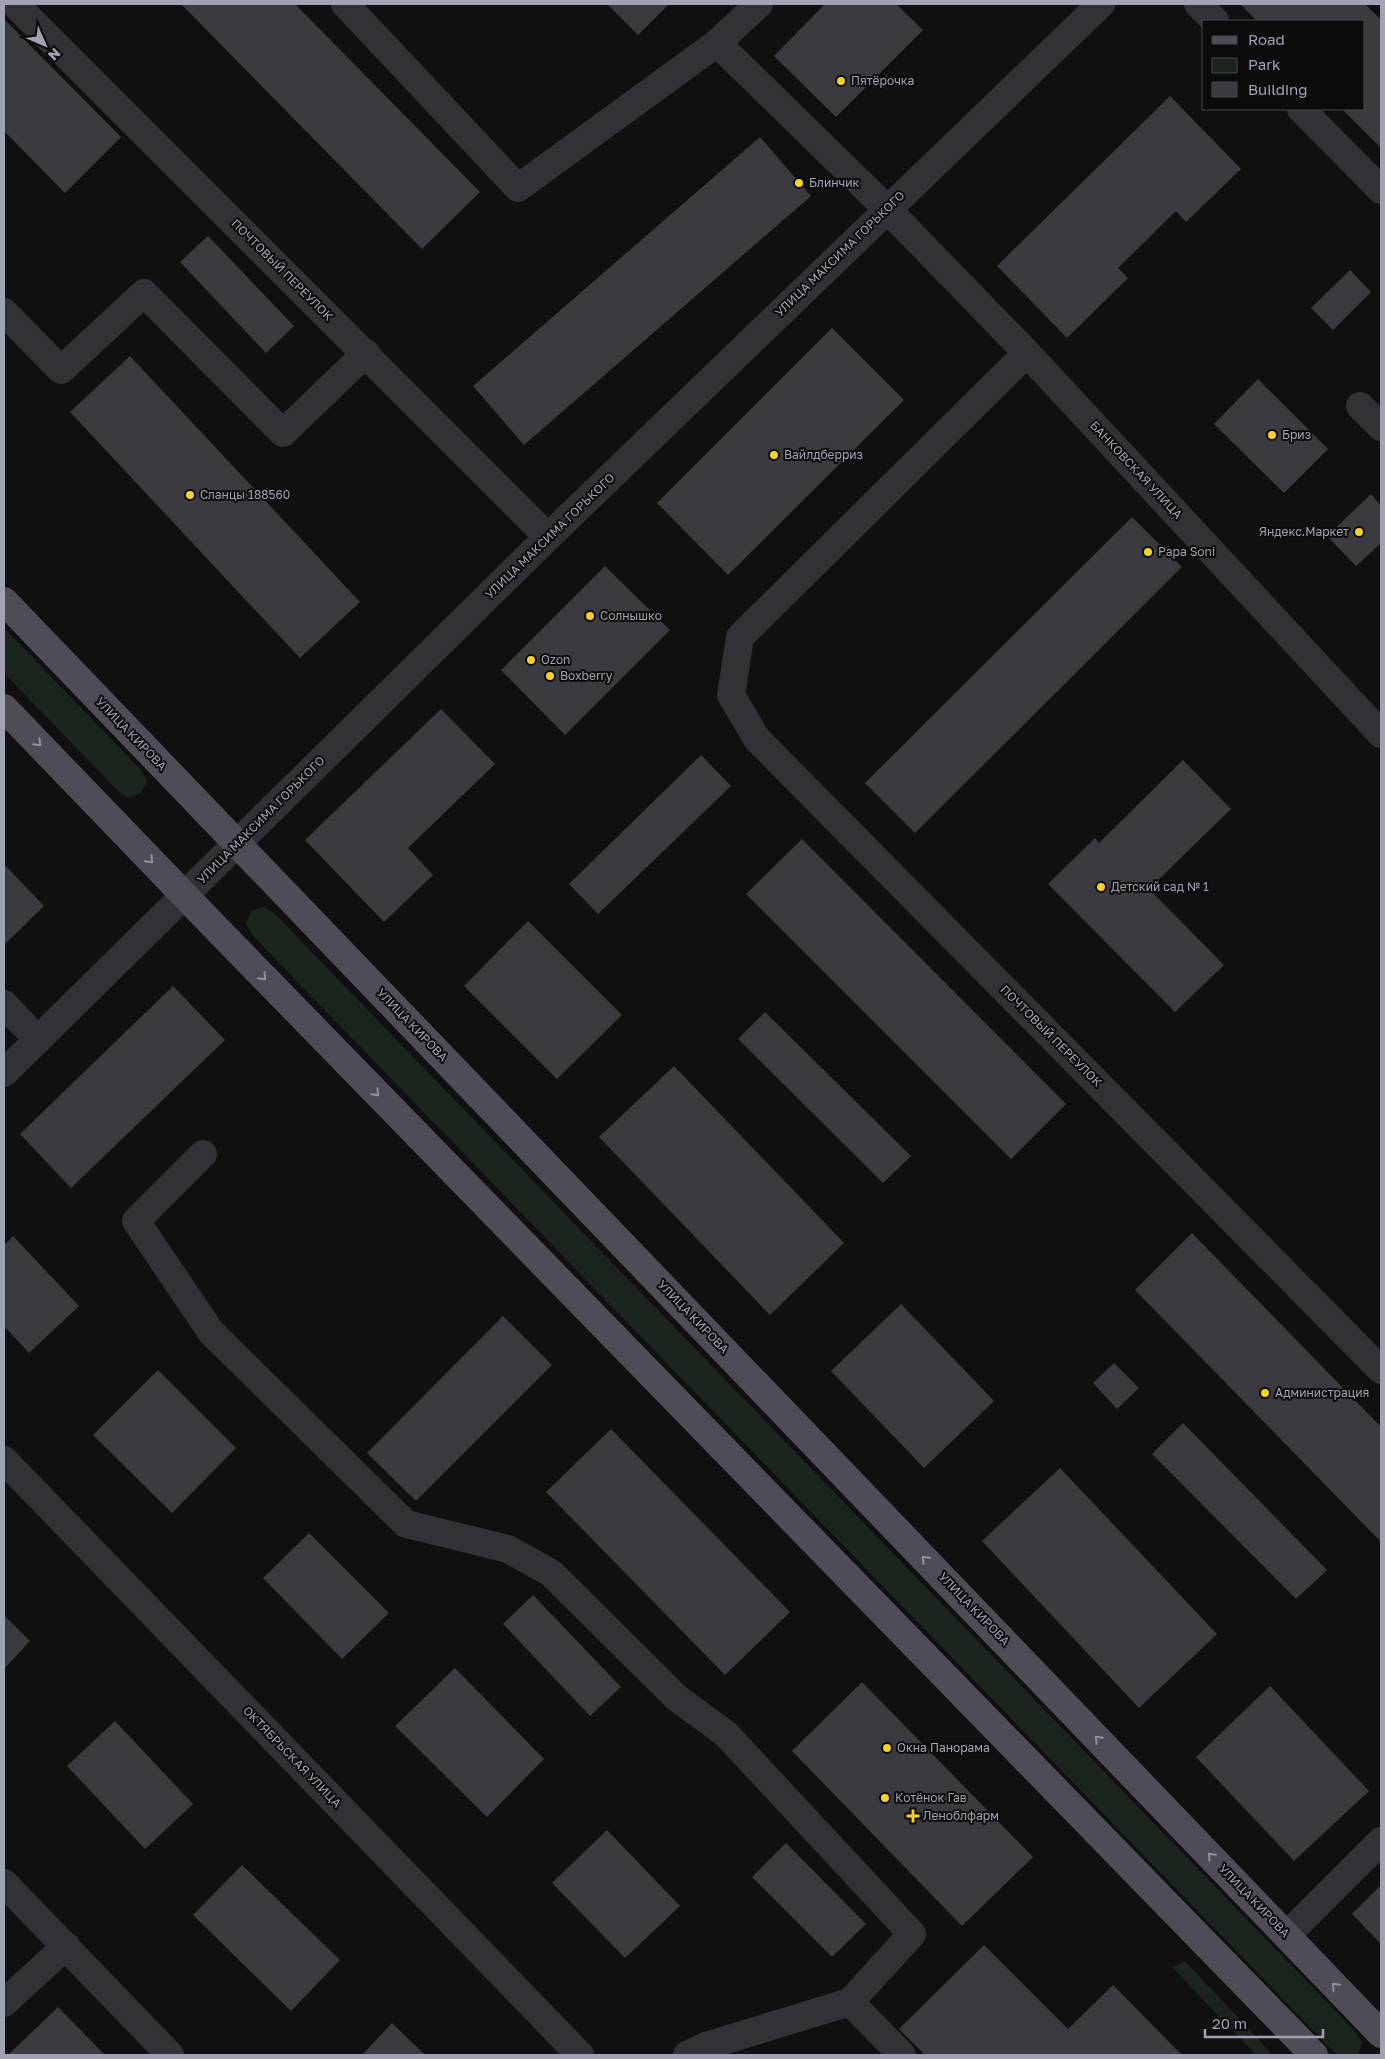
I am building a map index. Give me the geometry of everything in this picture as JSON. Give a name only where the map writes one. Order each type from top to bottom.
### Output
[{"type":"main road","name":"УЛИЦА КИРОВА","points":[[4,601],[1381,2034]]},
{"type":"main road","points":[[4,708],[1314,2055]]},
{"type":"street","name":"ПОЧТОВЫЙ ПЕРЕУЛОК","points":[[15,4],[548,537]]},
{"type":"street","points":[[345,4],[518,188],[717,43],[756,5]]},
{"type":"street","name":"УЛИЦА МАКСИМА ГОРЬКОГО","points":[[4,1074],[548,537],[887,208],[1101,4]]},
{"type":"street","points":[[1198,4],[1214,20]]},
{"type":"street","name":"БАНКОВСКАЯ УЛИЦА","points":[[717,43],[887,208],[1027,353],[1381,734]]},
{"type":"street","points":[[1302,110],[1381,190]]},
{"type":"street","points":[[4,312],[61,370],[144,293],[283,433],[366,353]]},
{"type":"street","name":"ПОЧТОВЫЙ ПЕРЕУЛОК","points":[[1027,353],[740,637],[731,695],[757,739],[1381,1370]]},
{"type":"street","points":[[1360,406],[1381,427]]},
{"type":"street","points":[[4,1004],[38,1040]]},
{"type":"street","points":[[203,1154],[136,1221],[212,1332],[406,1524],[508,1549],[551,1573],[677,1698],[726,1734],[912,1934],[850,2002],[706,2046],[687,2055]]},
{"type":"street","name":"ОКТЯБРЬСКАЯ УЛИЦА","points":[[4,1460],[580,2055]]},
{"type":"street","points":[[1287,1935],[1381,1841]]},
{"type":"street","points":[[4,1883],[170,2055]]},
{"type":"street","points":[[4,2003],[66,1946]]},
{"type":"street","points":[[850,2002],[902,2055]]},
{"type":"green space","points":[[4,628],[142,771],[147,781],[141,793],[129,798],[120,793],[4,673]]},
{"type":"green space","points":[[263,907],[273,912],[1355,2031],[1362,2043],[1358,2054],[1340,2055],[1334,2052],[253,936],[246,924],[251,911]]},
{"type":"green space","points":[[1185,1961],[1273,2055],[1256,2055],[1172,1967]]},
{"type":"building","points":[[181,4],[295,4],[480,192],[422,249]]},
{"type":"building","points":[[607,4],[669,4],[638,35]]},
{"type":"building","points":[[825,4],[896,4],[923,30],[836,117],[774,56]]},
{"type":"building","points":[[1240,4],[1365,4],[1381,20],[1381,148],[1343,110],[1365,110],[1365,20],[1256,20]]},
{"type":"building","points":[[4,19],[121,137],[65,193],[4,131]]},
{"type":"building","points":[[1170,96],[1241,169],[1186,222],[1176,211],[1118,268],[1128,278],[1067,338],[997,266]]},
{"type":"building","points":[[760,137],[811,196],[524,445],[473,386]]},
{"type":"building","points":[[208,236],[294,326],[266,353],[180,262]]},
{"type":"building","points":[[1350,270],[1371,292],[1333,330],[1311,308]]},
{"type":"building","points":[[832,328],[904,400],[728,575],[657,503]]},
{"type":"building","points":[[130,356],[360,602],[300,658],[70,412]]},
{"type":"building","points":[[1258,379],[1328,449],[1284,493],[1214,424]]},
{"type":"building","points":[[1371,494],[1381,506],[1381,543],[1356,566],[1327,536]]},
{"type":"building","points":[[1132,517],[1182,567],[915,833],[865,783]]},
{"type":"building","points":[[605,566],[670,630],[565,735],[501,670]]},
{"type":"building","points":[[441,709],[495,764],[408,848],[433,875],[384,922],[305,840]]},
{"type":"building","points":[[701,755],[731,786],[598,914],[569,884]]},
{"type":"building","name":"Детский сад № 1","points":[[1183,760],[1231,809],[1149,889],[1224,965],[1175,1012],[1048,884],[1095,838],[1099,843]]},
{"type":"building","points":[[802,839],[1066,1104],[1011,1159],[746,894]]},
{"type":"building","points":[[4,864],[44,906],[4,945]]},
{"type":"building","points":[[528,921],[622,1015],[557,1079],[464,986]]},
{"type":"building","points":[[173,986],[225,1040],[71,1188],[20,1134]]},
{"type":"building","points":[[765,1012],[911,1156],[883,1183],[738,1039]]},
{"type":"building","points":[[674,1066],[844,1243],[770,1315],[599,1137]]},
{"type":"building","points":[[1192,1233],[1381,1427],[1381,1542],[1135,1290]]},
{"type":"building","points":[[13,1236],[79,1306],[29,1353],[4,1326],[4,1245]]},
{"type":"building","points":[[901,1304],[994,1401],[924,1468],[831,1371]]},
{"type":"building","points":[[503,1316],[552,1365],[416,1501],[367,1453]]},
{"type":"building","points":[[1114,1363],[1139,1388],[1117,1409],[1093,1383]]},
{"type":"building","points":[[158,1370],[236,1448],[172,1513],[93,1435]]},
{"type":"building","points":[[1183,1423],[1327,1570],[1296,1599],[1152,1454]]},
{"type":"building","points":[[611,1429],[790,1612],[725,1675],[546,1492]]},
{"type":"building","points":[[1060,1468],[1217,1634],[1139,1708],[982,1541]]},
{"type":"building","points":[[309,1533],[389,1613],[342,1659],[263,1578]]},
{"type":"building","points":[[533,1595],[621,1687],[590,1716],[503,1624]]},
{"type":"building","points":[[4,1615],[30,1641],[4,1669]]},
{"type":"building","points":[[455,1668],[544,1759],[487,1817],[395,1726]]},
{"type":"building","points":[[862,1682],[1033,1857],[962,1926],[792,1751]]},
{"type":"building","points":[[1270,1686],[1369,1791],[1294,1861],[1196,1757]]},
{"type":"building","points":[[115,1721],[193,1804],[145,1849],[67,1766]]},
{"type":"building","points":[[607,1830],[680,1906],[625,1958],[552,1883]]},
{"type":"building","points":[[786,1843],[866,1924],[832,1957],[752,1877]]},
{"type":"building","points":[[242,1865],[340,1960],[291,2011],[193,1915]]},
{"type":"building","points":[[1381,1885],[1381,1944],[1352,1914]]},
{"type":"building","points":[[984,1945],[1068,2029],[1113,1985],[1182,2055],[925,2055],[899,2029]]},
{"type":"building","points":[[58,2007],[105,2055],[8,2055]]},
{"type":"building","points":[[392,2023],[425,2055],[362,2055]]},
{"type":"place","name":"Пятёрочка","points":[[841,81]]},
{"type":"place","name":"Блинчик","points":[[799,183]]},
{"type":"place","name":"Бриз","points":[[1272,435]]},
{"type":"place","name":"Вайлдберриз","points":[[774,455]]},
{"type":"place","name":"Сланцы 188560","points":[[190,495]]},
{"type":"place","name":"Яндекс.Маркет","points":[[1359,532]]},
{"type":"place","name":"Papa Soni","points":[[1148,552]]},
{"type":"place","name":"Солнышко","points":[[590,616]]},
{"type":"place","name":"Ozon","points":[[531,660]]},
{"type":"place","name":"Boxberry","points":[[550,676]]},
{"type":"place","name":"Детский сад № 1","points":[[1101,887]]},
{"type":"place","name":"Администрация","points":[[1265,1393]]},
{"type":"place","name":"Окна Панорама","points":[[887,1748]]},
{"type":"place","name":"Котёнок Гав","points":[[885,1798]]},
{"type":"place","name":"Леноблфарм","points":[[913,1816]]}]
